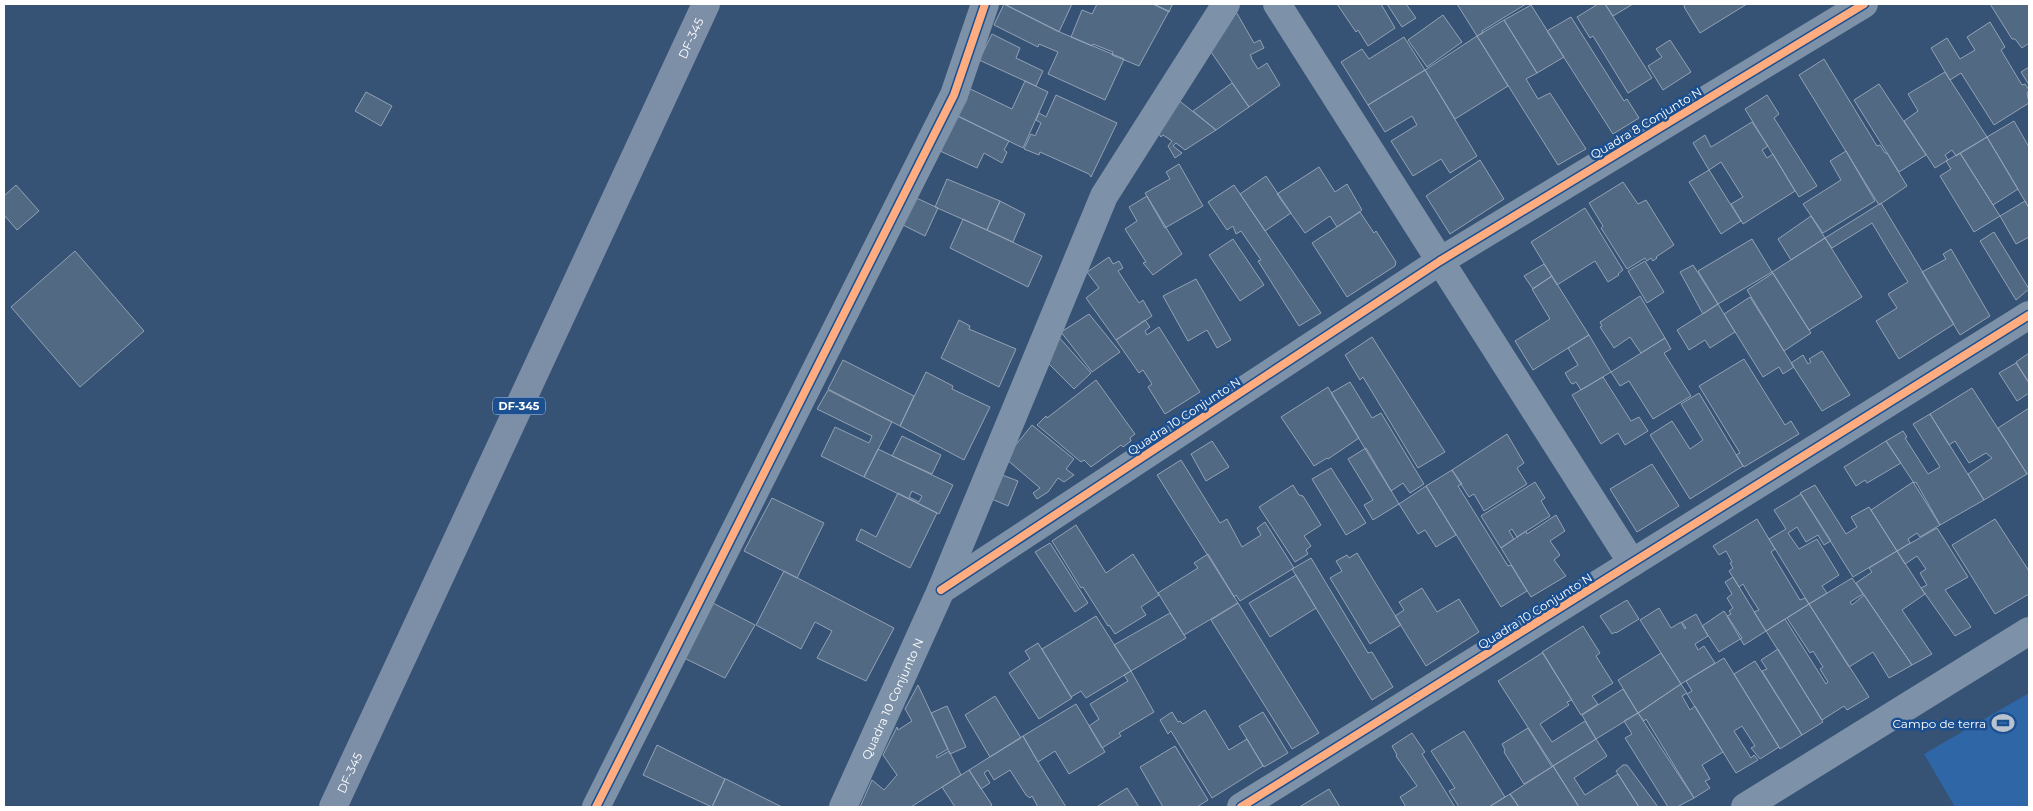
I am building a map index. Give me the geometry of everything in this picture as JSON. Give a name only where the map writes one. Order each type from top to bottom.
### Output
[{"type":"main road","name":"DF-345","points":[[333,807],[706,4]]},
{"type":"street","points":[[596,807],[954,95],[985,4]]},
{"type":"street","name":"Quadra 10 Conjunto N","points":[[843,807],[941,590],[1104,196],[1226,4]]},
{"type":"street","points":[[1277,4],[1632,563]]},
{"type":"street","name":"Quadra 8 Conjunto N","points":[[1440,261],[1864,4]]},
{"type":"street","name":"Quadra 10 Conjunto N","points":[[941,590],[1440,261]]},
{"type":"street","name":"Quadra 10 Conjunto N","points":[[1245,806],[2029,314]]},
{"type":"street","points":[[1745,807],[2029,630]]},
{"type":"shaded area","name":"Campo de terra","points":[[2029,693],[2029,807],[1955,807],[1924,754]]},
{"type":"building","points":[[1004,4],[1072,4],[1059,32]]},
{"type":"building","points":[[1004,4],[1062,33],[1124,59],[1105,100],[1048,74],[1058,52],[1039,44],[1038,47],[994,25]]},
{"type":"building","points":[[1097,4],[1153,4],[1169,11],[1139,66],[1112,55],[1113,52],[1071,37],[1082,10],[1092,14]]},
{"type":"building","points":[[1153,4],[1175,4],[1172,5],[1169,12]]},
{"type":"building","points":[[1337,4],[1381,4],[1395,28],[1368,46]]},
{"type":"building","points":[[1387,4],[1406,4],[1416,18],[1402,27]]},
{"type":"building","points":[[1457,4],[1526,4],[1477,36]]},
{"type":"building","points":[[1598,4],[1605,4],[1652,78],[1628,93],[1593,36],[1590,38],[1577,17]]},
{"type":"building","points":[[1605,4],[1633,4],[1613,16]]},
{"type":"building","points":[[1683,4],[1747,4],[1700,33]]},
{"type":"building","points":[[1990,4],[2029,4],[2029,43],[2022,48],[2015,39],[2012,39]]},
{"type":"building","points":[[1531,5],[1564,57],[1537,73],[1504,20]]},
{"type":"building","points":[[1235,10],[1254,43],[1260,40],[1264,48],[1250,55],[1251,58],[1258,69],[1267,63],[1280,85],[1249,107],[1209,49]]},
{"type":"building","points":[[1443,15],[1462,42],[1427,67],[1408,40]]},
{"type":"building","points":[[1571,17],[1624,101],[1627,99],[1639,118],[1613,134],[1547,31]]},
{"type":"building","points":[[1504,20],[1537,73],[1526,79],[1538,99],[1550,93],[1586,149],[1558,165],[1477,36]]},
{"type":"building","points":[[1990,22],[2005,47],[2001,50],[2022,85],[2025,84],[2029,90],[2027,93],[2029,103],[1994,125],[1961,73],[1950,80],[1931,48],[1947,38],[1960,59],[1975,50],[1967,37]]},
{"type":"building","points":[[992,34],[1020,48],[1016,58],[1043,71],[1036,86],[979,60]]},
{"type":"building","points":[[1477,36],[1508,86],[1455,119],[1425,70]]},
{"type":"building","points":[[1404,37],[1425,70],[1368,105],[1341,62],[1362,49],[1369,59]]},
{"type":"building","points":[[1670,40],[1691,72],[1663,90],[1648,66],[1662,57],[1656,49]]},
{"type":"building","points":[[1824,59],[1877,146],[1880,145],[1885,153],[1887,153],[1907,186],[1879,205],[1799,75]]},
{"type":"building","points":[[2029,67],[2029,85],[2021,72]]},
{"type":"building","points":[[1425,70],[1477,156],[1450,173],[1441,159],[1413,176],[1391,141],[1417,125],[1412,116],[1385,132],[1368,105]]},
{"type":"building","points":[[1945,72],[1987,137],[1956,156],[1952,150],[1945,155],[1948,160],[1935,168],[1904,121],[1918,111],[1908,94]]},
{"type":"building","points":[[1025,81],[1048,92],[1023,148],[947,111],[960,84],[1012,109]]},
{"type":"building","points":[[1232,83],[1249,107],[1216,130],[1193,111]]},
{"type":"building","points":[[1879,84],[1926,155],[1899,172],[1854,100]]},
{"type":"building","points":[[366,92],[392,106],[381,126],[355,111]]},
{"type":"building","points":[[1056,95],[1117,123],[1091,177],[1089,174],[1040,152],[1039,155],[1024,149],[1031,134],[1035,136],[1041,123],[1036,120],[1039,113],[1046,117]]},
{"type":"building","points":[[1767,95],[1779,114],[1774,118],[1817,186],[1799,197],[1745,109]]},
{"type":"building","points":[[1177,99],[1216,130],[1185,150],[1176,143],[1173,146],[1182,153],[1175,158],[1168,146],[1172,141],[1163,135],[1161,137],[1157,131]]},
{"type":"building","points":[[954,114],[1009,141],[1004,150],[1007,152],[1002,163],[984,153],[977,168],[938,150]]},
{"type":"building","points":[[2014,121],[2029,147],[2029,208],[1987,137]]},
{"type":"building","points":[[1752,122],[1768,146],[1762,150],[1767,158],[1773,154],[1795,191],[1743,224],[1731,204],[1743,197],[1721,162],[1709,170],[1693,143],[1705,135],[1711,147]]},
{"type":"building","points":[[1987,137],[2018,189],[1993,205],[1960,153]]},
{"type":"building","points":[[1846,151],[1875,201],[1823,233],[1803,204],[1841,180],[1830,161]]},
{"type":"building","points":[[1960,153],[2000,216],[1974,232],[1940,176],[1951,169],[1946,161]]},
{"type":"building","points":[[1480,160],[1504,199],[1450,234],[1426,196]]},
{"type":"building","points":[[1179,164],[1203,206],[1165,228],[1145,193],[1170,179],[1166,172]]},
{"type":"building","points":[[1319,167],[1335,192],[1347,184],[1362,210],[1337,227],[1330,216],[1305,233],[1277,194]]},
{"type":"building","points":[[1709,170],[1741,221],[1721,234],[1689,182]]},
{"type":"building","points":[[1266,176],[1291,213],[1265,231],[1240,194]]},
{"type":"building","points":[[947,179],[1000,201],[987,230],[935,207]]},
{"type":"building","points":[[1623,182],[1638,204],[1646,200],[1674,245],[1653,261],[1651,258],[1647,261],[1645,258],[1627,269],[1601,228],[1603,226],[1589,203]]},
{"type":"building","points":[[16,185],[39,211],[17,230],[4,215],[4,196]]},
{"type":"building","points":[[1234,185],[1321,313],[1299,326],[1258,261],[1261,260],[1241,231],[1236,234],[1233,226],[1227,230],[1208,202]]},
{"type":"building","points":[[910,195],[938,208],[925,236],[897,222]]},
{"type":"building","points":[[1147,196],[1182,254],[1153,275],[1143,263],[1146,262],[1125,229],[1137,221],[1129,207]]},
{"type":"building","points":[[1000,201],[1025,214],[1013,242],[987,230]]},
{"type":"building","points":[[2025,201],[2029,208],[2029,237],[2016,244],[2000,216]]},
{"type":"building","points":[[1881,203],[1954,324],[1899,359],[1876,321],[1897,308],[1888,294],[1908,282],[1872,223],[1832,248],[1825,238]]},
{"type":"building","points":[[1585,208],[1623,270],[1608,282],[1595,261],[1557,285],[1531,242]]},
{"type":"building","points":[[1360,212],[1374,233],[1376,231],[1396,262],[1395,266],[1347,297],[1312,243]]},
{"type":"building","points":[[1811,216],[1825,238],[1791,260],[1778,239]]},
{"type":"building","points":[[963,219],[1042,256],[1028,287],[950,248]]},
{"type":"building","points":[[1994,232],[2029,289],[2016,300],[1980,241]]},
{"type":"building","points":[[1825,238],[1862,297],[1809,330],[1772,272]]},
{"type":"building","points":[[1233,239],[1264,285],[1240,301],[1209,255]]},
{"type":"building","points":[[1752,239],[1772,272],[1718,304],[1698,271]]},
{"type":"building","points":[[1951,249],[1990,316],[1960,335],[1922,272],[1946,259],[1943,254]]},
{"type":"building","points":[[75,251],[144,331],[80,387],[11,307]]},
{"type":"building","points":[[1109,257],[1113,264],[1119,261],[1123,268],[1118,271],[1139,303],[1143,300],[1152,316],[1116,340],[1086,298],[1099,288],[1087,272]]},
{"type":"building","points":[[1645,261],[1664,292],[1647,303],[1628,271]]},
{"type":"building","points":[[1544,264],[1552,276],[1533,289],[1524,276]]},
{"type":"building","points":[[1693,265],[1718,304],[1703,314],[1680,272]]},
{"type":"building","points":[[1773,273],[1811,333],[1784,351],[1747,290]]},
{"type":"building","points":[[1552,276],[1589,335],[1533,370],[1515,341],[1550,319],[1532,289]]},
{"type":"building","points":[[1196,279],[1231,340],[1217,348],[1207,330],[1188,341],[1163,296]]},
{"type":"building","points":[[1640,296],[1665,338],[1641,353],[1630,337],[1614,348],[1600,327],[1602,326],[1600,322]]},
{"type":"building","points":[[1750,297],[1794,367],[1783,374],[1779,367],[1763,377],[1724,314]]},
{"type":"building","points":[[1718,304],[1735,332],[1710,348],[1705,340],[1689,350],[1677,330]]},
{"type":"building","points":[[1089,314],[1120,352],[1092,372],[1061,332]]},
{"type":"building","points":[[959,320],[970,326],[969,329],[1016,349],[999,387],[941,358]]},
{"type":"building","points":[[1145,320],[1150,327],[1145,331],[1147,335],[1159,327],[1200,392],[1165,414],[1148,387],[1152,384],[1143,370],[1139,373],[1116,340]]},
{"type":"building","points":[[1056,334],[1091,373],[1074,389],[1043,358]]},
{"type":"building","points":[[1589,335],[1611,372],[1581,390],[1576,382],[1571,383],[1565,373],[1578,365],[1568,348]]},
{"type":"building","points":[[1372,337],[1445,452],[1418,468],[1363,377],[1360,380],[1345,355]]},
{"type":"building","points":[[1665,338],[1671,349],[1664,353],[1691,396],[1653,419],[1629,381],[1620,386],[1611,372]]},
{"type":"building","points":[[1822,351],[1850,395],[1822,411],[1791,363],[1803,355],[1808,364],[1811,362],[1809,359]]},
{"type":"building","points":[[2029,353],[2029,383],[2016,362]]},
{"type":"building","points":[[1744,359],[1785,425],[1791,421],[1799,434],[1744,467],[1736,455],[1740,453],[1699,386]]},
{"type":"building","points":[[843,360],[914,396],[900,426],[828,389]]},
{"type":"building","points":[[2016,363],[2029,383],[2029,393],[2017,401],[1999,373]]},
{"type":"building","points":[[926,372],[953,386],[952,389],[990,407],[964,460],[900,426]]},
{"type":"building","points":[[1603,377],[1631,421],[1639,417],[1648,431],[1625,445],[1618,433],[1601,444],[1572,395]]},
{"type":"building","points":[[1096,380],[1135,434],[1130,438],[1131,441],[1123,447],[1121,445],[1091,467],[1084,460],[1081,462],[1037,425],[1046,416],[1047,418]]},
{"type":"building","points":[[1350,382],[1372,418],[1381,413],[1424,484],[1410,493],[1403,483],[1391,491],[1331,393]]},
{"type":"building","points":[[1328,387],[1359,438],[1314,466],[1281,417]]},
{"type":"building","points":[[1972,388],[2027,474],[1984,500],[1968,474],[1992,458],[1986,453],[1969,463],[1955,441],[1949,445],[1930,414]]},
{"type":"building","points":[[828,390],[892,422],[864,477],[821,456],[835,427],[869,443],[872,436],[817,409]]},
{"type":"building","points":[[1699,393],[1743,466],[1690,499],[1650,435],[1672,421],[1690,449],[1703,440],[1681,404]]},
{"type":"building","points":[[2029,408],[2029,473],[2027,474],[1998,428]]},
{"type":"building","points":[[1930,414],[1984,500],[1940,525],[1916,482],[1914,483],[1886,441],[1903,431],[1907,437],[1905,438],[1928,474],[1940,467],[1913,424]]},
{"type":"building","points":[[1032,425],[1074,459],[1066,469],[1074,475],[1064,482],[1058,478],[1048,492],[1037,499],[1033,493],[1040,488],[1005,458]]},
{"type":"building","points":[[1507,434],[1524,463],[1517,468],[1527,484],[1484,511],[1474,494],[1469,497],[1452,470]]},
{"type":"building","points":[[902,436],[941,455],[932,474],[892,456]]},
{"type":"building","points":[[1212,441],[1229,467],[1206,481],[1191,454]]},
{"type":"building","points":[[1886,441],[1901,463],[1867,483],[1865,480],[1856,486],[1844,467]]},
{"type":"building","points":[[1366,448],[1399,504],[1373,520],[1364,505],[1373,500],[1348,459]]},
{"type":"building","points":[[878,449],[953,485],[939,514],[864,477]],"holes":[[[912,491],[922,496],[919,502],[909,497]]]},
{"type":"building","points":[[1181,460],[1220,523],[1227,519],[1242,547],[1261,535],[1257,528],[1265,522],[1294,568],[1240,601],[1236,595],[1234,597],[1157,475]]},
{"type":"building","points":[[1652,464],[1679,506],[1637,532],[1610,489]]},
{"type":"building","points":[[1331,468],[1366,523],[1346,535],[1312,479]]},
{"type":"building","points":[[1452,470],[1462,484],[1458,486],[1508,566],[1511,565],[1527,591],[1501,607],[1426,486]]},
{"type":"building","points":[[997,473],[1018,481],[1008,506],[987,497]]},
{"type":"building","points":[[1535,482],[1545,498],[1541,501],[1550,516],[1517,537],[1512,529],[1509,531],[1514,539],[1501,548],[1481,516]]},
{"type":"building","points":[[1913,482],[1940,525],[1920,537],[1917,533],[1908,539],[1910,543],[1897,551],[1871,510]]},
{"type":"building","points":[[1293,485],[1299,495],[1303,496],[1321,525],[1304,536],[1311,546],[1306,550],[1308,554],[1295,562],[1259,507]]},
{"type":"building","points":[[1815,485],[1846,534],[1857,527],[1851,517],[1869,507],[1897,551],[1853,577],[1800,493]]},
{"type":"building","points":[[1426,486],[1456,535],[1436,547],[1425,530],[1418,534],[1399,504]]},
{"type":"building","points":[[898,493],[937,513],[910,568],[856,540],[861,529],[876,537]]},
{"type":"building","points":[[1801,494],[1831,541],[1824,545],[1818,535],[1806,542],[1797,527],[1788,533],[1799,549],[1817,539],[1839,575],[1822,586],[1827,593],[1809,604],[1769,539],[1786,529],[1774,510]]},
{"type":"building","points":[[772,498],[824,523],[797,578],[744,551]]},
{"type":"building","points":[[1556,515],[1565,531],[1550,541],[1560,555],[1554,560],[1566,576],[1531,597],[1501,548],[1526,531],[1527,534]]},
{"type":"building","points":[[1757,519],[1775,549],[1771,552],[1800,600],[1805,598],[1809,604],[1766,631],[1754,612],[1759,610],[1743,584],[1739,587],[1729,571],[1733,568],[1726,551],[1719,555],[1713,546]]},
{"type":"building","points":[[1995,519],[2029,571],[2029,594],[1995,614],[1952,545]]},
{"type":"building","points":[[1076,525],[1106,573],[1133,554],[1159,595],[1141,607],[1146,615],[1115,634],[1083,587],[1081,588],[1052,541]]},
{"type":"building","points":[[1937,528],[1968,577],[1945,590],[1971,627],[1955,636],[1921,588],[1927,585],[1920,573],[1926,569],[1917,556],[1905,564],[1897,551]]},
{"type":"building","points":[[1050,543],[1088,603],[1075,612],[1035,552]]},
{"type":"building","points":[[1897,551],[1925,594],[1902,610],[1932,654],[1912,665],[1856,583],[1872,572],[1869,568]]},
{"type":"building","points":[[1357,553],[1401,625],[1370,644],[1330,578],[1342,571],[1336,561],[1347,555],[1349,558]]},
{"type":"building","points":[[1208,554],[1238,603],[1184,635],[1158,593],[1198,568],[1194,563]]},
{"type":"building","points":[[1311,558],[1368,653],[1372,652],[1393,687],[1372,700],[1292,569]]},
{"type":"building","points":[[784,571],[894,628],[866,681],[817,658],[832,631],[815,622],[801,649],[756,625]]},
{"type":"building","points":[[1296,575],[1316,608],[1270,637],[1249,603]]},
{"type":"building","points":[[1733,577],[1766,631],[1744,645],[1727,616],[1731,614],[1729,611],[1733,608],[1727,598],[1732,594],[1725,582]]},
{"type":"building","points":[[1852,578],[1863,594],[1850,602],[1852,605],[1864,595],[1912,665],[1889,678],[1873,652],[1849,667],[1809,604]]},
{"type":"building","points":[[1422,588],[1437,612],[1459,599],[1479,632],[1426,666],[1395,616],[1404,610],[1399,602]]},
{"type":"building","points":[[1627,600],[1639,619],[1612,634],[1600,616]]},
{"type":"building","points":[[711,602],[755,625],[725,678],[684,658]]},
{"type":"building","points":[[1238,603],[1319,733],[1292,749],[1211,620]]},
{"type":"building","points":[[1809,604],[1869,697],[1847,710],[1844,706],[1822,720],[1766,631],[1785,619],[1826,684],[1828,682],[1820,669],[1823,667],[1813,651],[1810,653],[1787,618]]},
{"type":"building","points":[[1659,608],[1671,628],[1681,622],[1685,629],[1682,622],[1696,614],[1708,636],[1695,644],[1698,650],[1704,646],[1715,663],[1681,684],[1640,620]]},
{"type":"building","points":[[1724,611],[1742,638],[1719,652],[1702,626]]},
{"type":"building","points":[[1170,613],[1186,638],[1131,671],[1114,645]]},
{"type":"building","points":[[1096,616],[1131,671],[1086,698],[1081,691],[1071,697],[1042,649]]},
{"type":"building","points":[[1583,626],[1600,653],[1596,656],[1613,683],[1592,696],[1598,704],[1581,715],[1542,652]]},
{"type":"building","points":[[1038,643],[1072,698],[1039,719],[1009,673],[1030,659],[1025,651]]},
{"type":"building","points":[[1778,649],[1823,722],[1802,735],[1762,671],[1767,669],[1761,660]]},
{"type":"building","points":[[1542,653],[1572,700],[1567,702],[1569,705],[1540,724],[1552,742],[1585,721],[1596,739],[1553,766],[1498,681]]},
{"type":"building","points":[[1661,653],[1681,684],[1638,713],[1618,680]]},
{"type":"building","points":[[1724,658],[1779,747],[1760,759],[1751,748],[1755,746],[1742,726],[1734,731],[1751,758],[1754,755],[1758,760],[1736,773],[1687,694],[1692,691],[1686,681]]},
{"type":"building","points":[[1755,661],[1802,735],[1780,749],[1734,674]]},
{"type":"building","points":[[1131,671],[1154,712],[1119,733],[1121,736],[1102,748],[1089,726],[1099,719],[1090,704],[1128,681],[1124,675]]},
{"type":"building","points":[[1681,684],[1687,693],[1682,696],[1690,710],[1695,706],[1723,752],[1702,765],[1710,779],[1705,781],[1710,788],[1694,798],[1646,719],[1644,721],[1638,713]]},
{"type":"building","points":[[918,685],[948,749],[936,756],[937,758],[949,751],[961,775],[911,807],[860,807],[872,780],[884,790],[897,775],[883,755],[897,727],[898,730],[912,721],[905,709]]},
{"type":"building","points":[[1623,689],[1638,713],[1596,739],[1582,715]]},
{"type":"building","points":[[995,696],[1021,738],[990,757],[965,715]]},
{"type":"building","points":[[1076,704],[1105,752],[1069,774],[1055,751],[1038,762],[1023,736]]},
{"type":"building","points":[[947,706],[966,747],[950,754],[931,713]]},
{"type":"building","points":[[1205,710],[1229,750],[1247,739],[1263,766],[1212,798],[1171,731],[1168,734],[1160,720],[1172,712],[1178,722],[1180,721],[1183,724]]},
{"type":"building","points":[[1263,712],[1288,753],[1264,767],[1239,726]]},
{"type":"building","points":[[1638,713],[1694,798],[1677,807],[1668,807],[1625,738],[1632,734],[1624,721]]},
{"type":"building","points":[[1528,728],[1552,767],[1524,784],[1504,752],[1502,744]]},
{"type":"building","points":[[1464,731],[1505,797],[1489,807],[1459,807],[1449,791],[1455,788],[1431,751]]},
{"type":"building","points":[[1412,733],[1425,752],[1422,754],[1455,807],[1406,807],[1400,797],[1417,786],[1396,756],[1392,746]]},
{"type":"building","points":[[1023,736],[1066,807],[1038,807],[1032,796],[1030,798],[1026,795],[1010,770],[994,780],[988,770],[984,773],[990,783],[981,789],[969,770]]},
{"type":"building","points":[[1596,739],[1607,756],[1574,778],[1585,795],[1618,774],[1639,807],[1579,807],[1553,766]]},
{"type":"building","points":[[657,745],[725,779],[712,807],[643,775]]},
{"type":"building","points":[[1175,746],[1208,800],[1197,807],[1163,807],[1140,767]]},
{"type":"building","points":[[1623,765],[1627,765],[1658,807],[1639,807],[1616,771]]},
{"type":"building","points":[[1553,766],[1579,807],[1519,807],[1510,794]]},
{"type":"building","points":[[969,770],[992,805],[989,807],[955,807],[942,787]]},
{"type":"building","points":[[726,779],[782,807],[712,807]]},
{"type":"building","points":[[1127,788],[1139,807],[1098,806]]},
{"type":"building","points":[[1329,789],[1340,807],[1299,807],[1301,806]]},
{"type":"building","points":[[1510,794],[1519,807],[1489,807],[1505,797]]},
{"type":"cycle path","points":[[596,807],[954,95],[985,4]]},
{"type":"cycle path","points":[[941,590],[1440,261],[1864,4]]},
{"type":"cycle path","points":[[1241,807],[2029,315]]},
{"type":"place","name":"Campo de terra","points":[[2003,723]]}]
